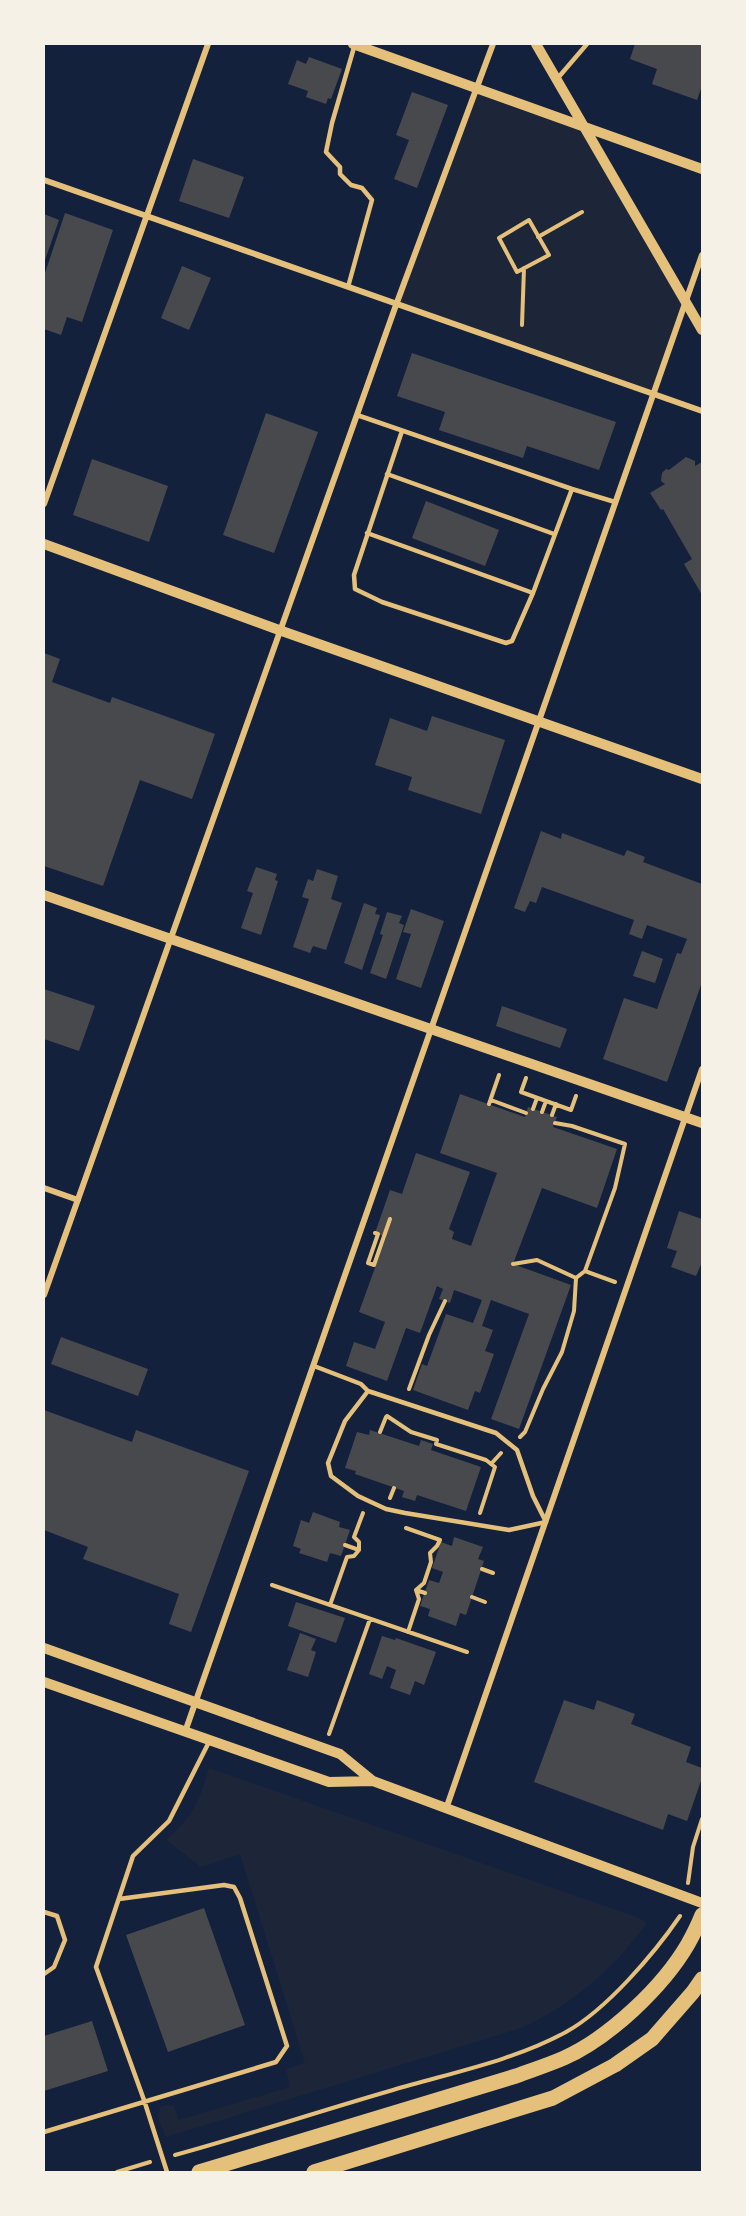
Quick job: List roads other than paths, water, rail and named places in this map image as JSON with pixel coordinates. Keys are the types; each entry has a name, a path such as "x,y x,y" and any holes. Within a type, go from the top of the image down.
{"main road":[{"path":"199,2172 516,2076 564,2058 623,2018 661,1980 687,1945 702,1915"},
{"path":"314,2172 553,2098 615,2065 652,2039 693,1992 702,1978"}],"street":[{"path":"44,504 208,44"},
{"path":"354,44 702,169"},
{"path":"44,1295 279,630 493,44"},
{"path":"536,44 702,330"},
{"path":"44,180 702,411"},
{"path":"185,1732 702,255"},
{"path":"44,544 279,630 702,779"},
{"path":"44,895 702,1123"},
{"path":"446,1809 702,1069"},
{"path":"44,1188 78,1200"},
{"path":"44,1648 340,1754 373,1781 702,1903"},
{"path":"44,1682 329,1782 373,1781"}],"lane":[{"path":"348,287 372,200 369,193 351,185 340,174 340,167 326,153 354,44"},
{"path":"556,79 587,44"},
{"path":"357,415 615,502"},
{"path":"402,430 354,575 355,589 382,602 506,643 515,637 572,489"},
{"path":"387,474 555,534"},
{"path":"367,533 533,593"},
{"path":"314,1366 361,1384 368,1391 496,1433 517,1450 533,1496 546,1522 509,1530 386,1509 358,1496 331,1476 328,1463 345,1421 368,1391"},
{"path":"166,2172 144,2100 96,1967 133,1856 169,1821 210,1740"},
{"path":"44,2132 276,2062 287,2046 240,1898 234,1887 224,1885 119,1899"},
{"path":"44,1912 57,1916 65,1940 54,1967 44,1974"}]}
